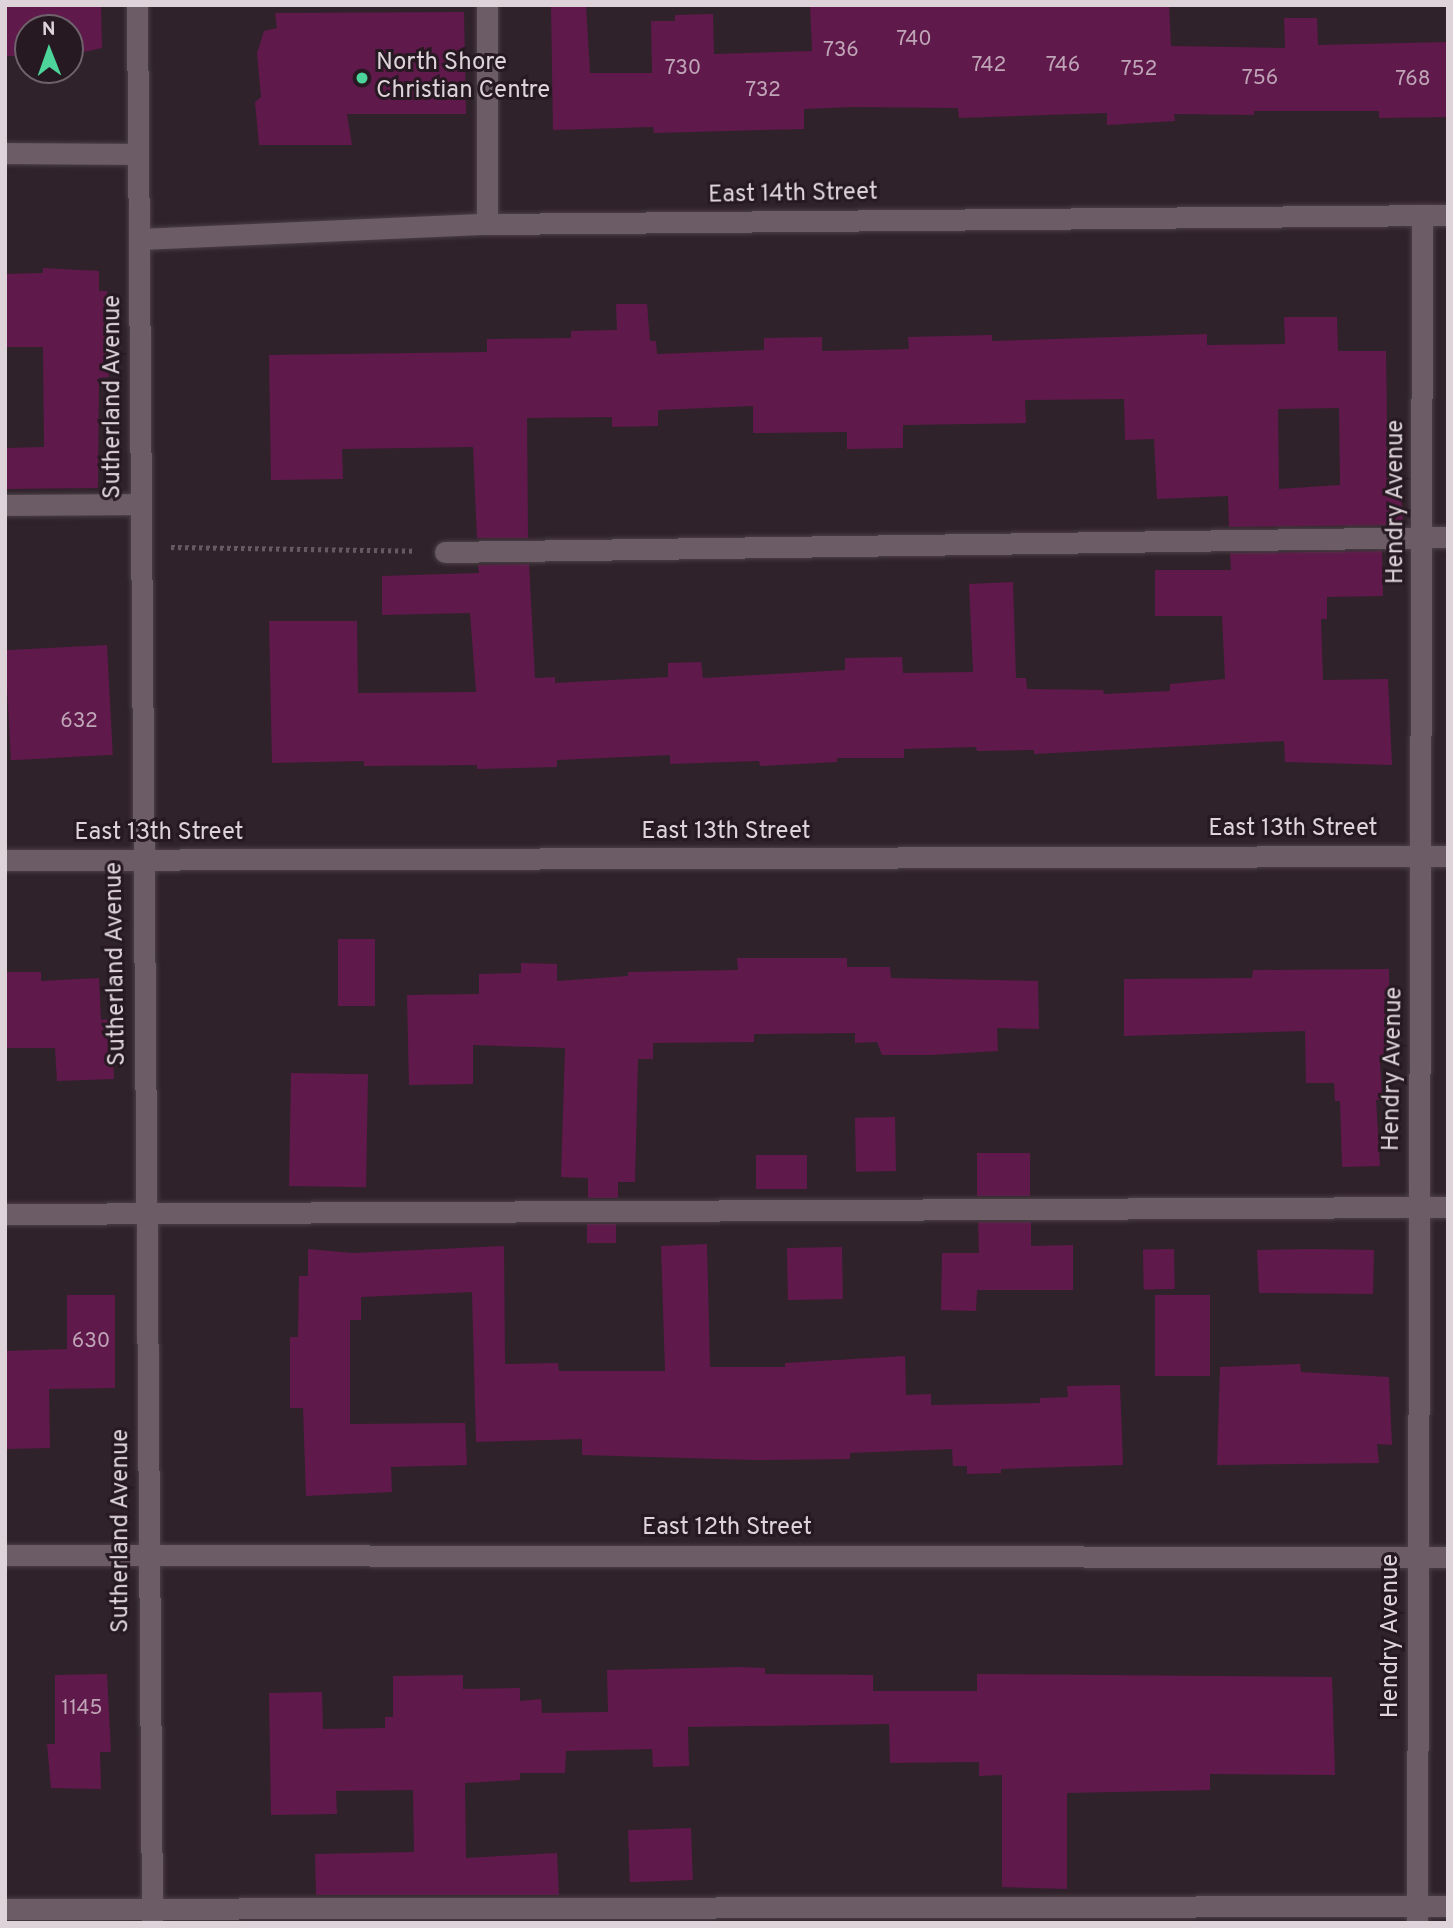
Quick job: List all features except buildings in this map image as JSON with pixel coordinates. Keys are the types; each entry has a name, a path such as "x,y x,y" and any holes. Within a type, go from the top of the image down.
{"street":[{"name":"Sutherland Avenue","path":"137,5 152,1916"},
{"path":"487,5 487,224"},
{"path":"5,153 138,154"},
{"name":"Hendry Avenue","path":"1416,1914 1422,856 1422,215"},
{"name":"East 14th Street","path":"139,239 487,224 1448,215"},
{"path":"5,505 140,504"},
{"path":"444,552 1448,537"},
{"name":"East 13th Street","path":"5,860 1448,856"},
{"path":"5,1214 1448,1207"},
{"name":"East 12th Street","path":"5,1555 148,1553 1448,1557"},
{"path":"5,1909 152,1916 1416,1914 1448,1906"}],"path":[{"path":"142,546 444,552"}],"place":[{"name":"North Shore Christian Centre","path":"362,78"}]}
